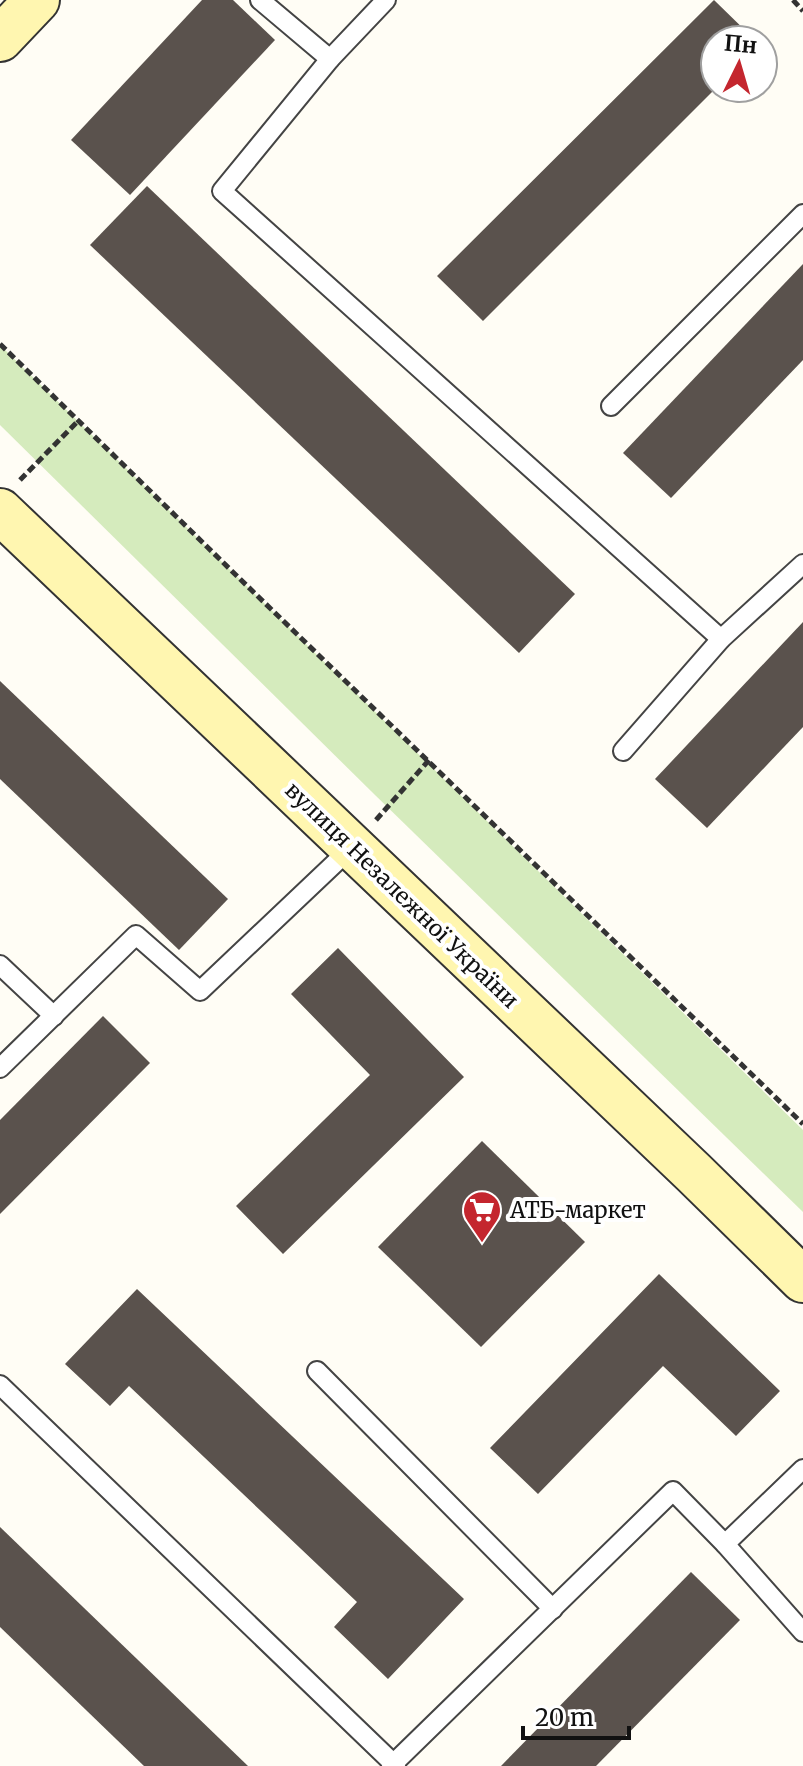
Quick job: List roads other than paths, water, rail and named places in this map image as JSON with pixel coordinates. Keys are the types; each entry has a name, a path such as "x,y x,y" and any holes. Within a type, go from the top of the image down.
{"street":[{"path":"0,39 37,0"},
{"name":"вулиця Незалежної України","path":"6,500 352,847 803,1280"}],"lane":[{"path":"260,0 330,59"},
{"path":"386,0 330,59 222,191 721,639"},
{"path":"611,406 803,214"},
{"path":"623,751 721,639 803,564"},
{"path":"0,1068 136,935 200,991 352,847"},
{"path":"0,965 54,1016"},
{"path":"317,1371 553,1609"},
{"path":"0,1385 393,1765 673,1491 803,1632"},
{"path":"725,1544 803,1469"}],"place":[{"name":"АТБ-маркет","path":"482,1244"}]}
